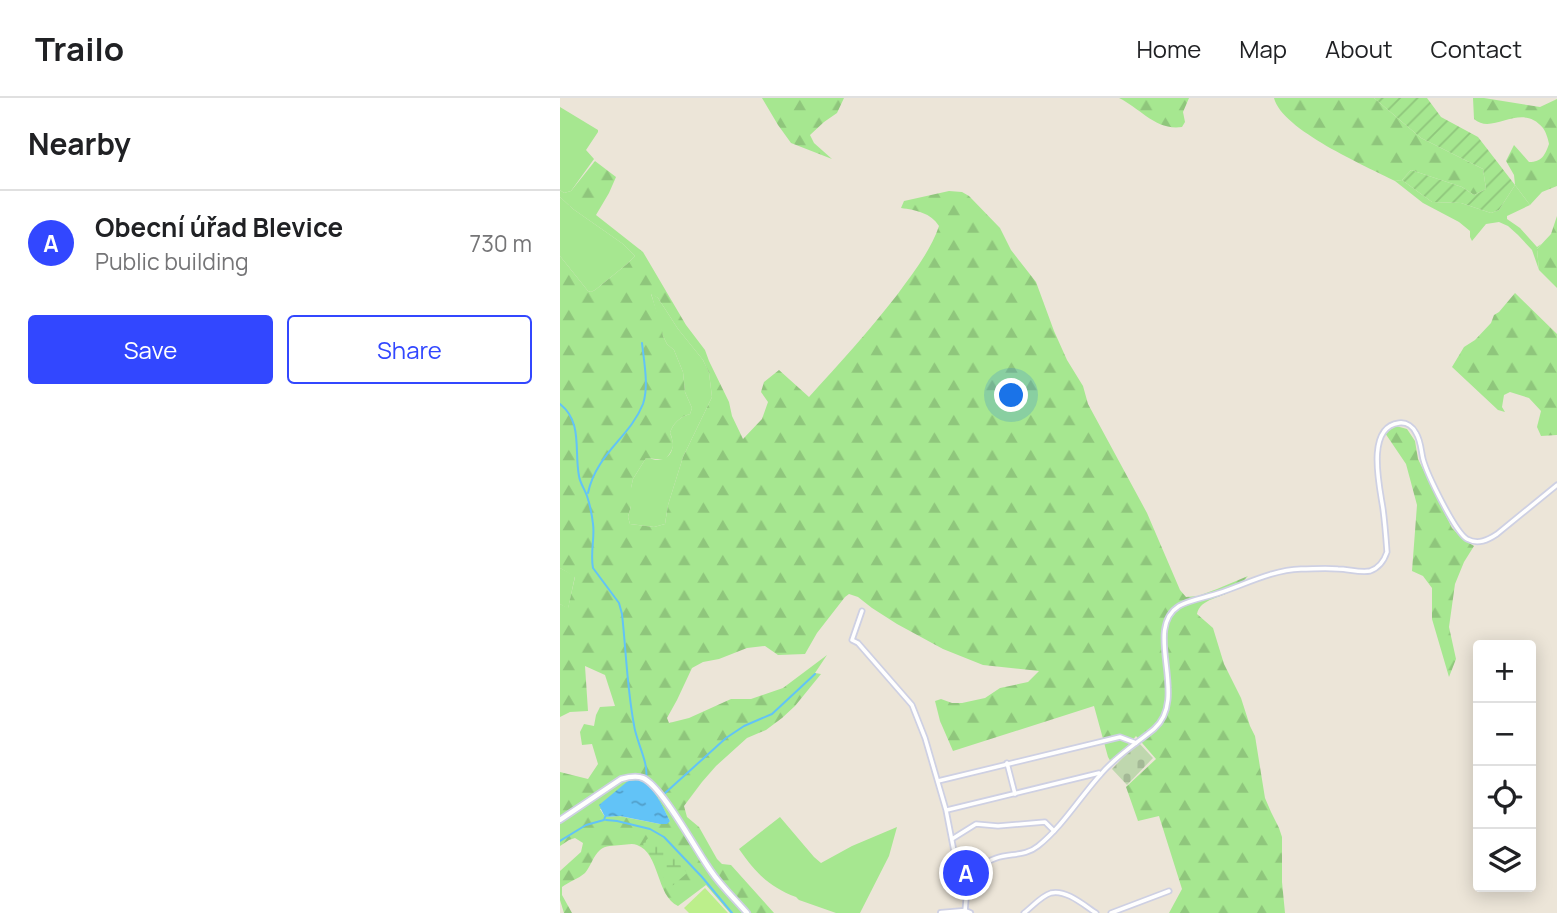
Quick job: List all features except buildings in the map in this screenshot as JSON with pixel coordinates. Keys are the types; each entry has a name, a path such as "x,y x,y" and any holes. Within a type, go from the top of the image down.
{"street":[{"path":"941,913 967,912 968,881 982,866 1000,855 1034,849 1054,831 1101,773 1163,721 1169,704 1164,629 1171,614 1179,606 1260,577 1297,569 1369,571 1384,560 1387,552 1377,459 1381,436 1390,427 1398,423 1405,424 1415,431 1426,467 1440,496 1459,531 1473,541 1486,541 1497,534 1557,485"},
{"path":"862,611 852,640 858,643 912,705 925,738 946,810 958,872 967,890"},
{"path":"938,781 1120,737 1136,743"},
{"path":"1007,763 1015,794"},
{"path":"946,810 1101,773"},
{"path":"560,820 621,779 629,776 642,777 654,786 664,799 711,873 747,913"},
{"path":"952,839 976,824 998,826 1045,821 1054,831"},
{"path":"1111,913 1169,891"},
{"path":"1024,913 1052,892 1065,894 1096,913"}],"green space":[{"path":"762,98 844,98 837,113 810,135 814,143 832,159 791,143"},
{"path":"1119,98 1189,98 1183,112 1185,122 1182,127 1164,126"},
{"path":"1274,98 1374,98 1421,138 1483,169 1486,189 1474,195 1462,187 1411,170 1402,180 1395,181 1346,157 1308,134 1280,110"},
{"path":"1374,98 1427,98 1441,117 1478,137 1515,185 1499,210 1491,213 1461,203 1432,202 1402,180 1411,170 1462,187 1474,195 1486,189 1483,169 1421,138"},
{"path":"1473,98 1540,107 1557,99 1557,186 1542,192 1530,205 1515,185 1514,175 1506,161 1514,145 1529,162 1540,159 1549,144 1544,130 1526,118 1482,123 1474,119"},
{"path":"560,107 598,130 586,150 594,159 571,191 564,193 560,190"},
{"path":"595,161 616,177 596,215 643,252 686,325 705,350 743,439 762,419 768,402 761,392 764,382 779,370 809,397 876,321 921,262 939,226 927,215 901,208 904,201 949,191 962,192 969,196 1000,228 1011,250 1036,282 1067,360 1083,386 1088,404 1147,513 1180,590 1186,597 1198,596 1248,576 1235,589 1207,601 1197,614 1213,628 1224,664 1241,698 1255,736 1265,798 1282,837 1285,913 1169,913 1182,889 1159,816 1138,821 1126,787 1156,759 1136,736 1112,764 1094,706 953,751 935,701 941,699 962,703 985,698 1000,688 1028,682 1039,671 983,665 943,649 849,594 817,633 805,654 778,655 765,646 747,648 692,668 667,718 669,723 689,718 731,699 751,699 783,688 827,655 815,673 821,674 795,706 766,730 747,738 716,766 684,806 687,817 699,827 717,859 722,864 731,865 774,913 730,913 706,885 678,906 666,893 650,856 637,845 631,844 602,848 585,873 562,887 562,895 572,913 564,913 560,900 560,871 581,852 583,843 575,838 560,846 560,772 588,779 598,764 592,744 582,745 580,732 584,724 594,726 600,707 615,706 605,675 585,666 588,711 570,712 560,717 560,604 568,608 575,577 560,568 560,256 591,292 635,256 560,197 560,190 564,193 571,191","holes":["651,294 658,298 703,360 709,373 712,397 683,457 665,524 654,527 630,524 628,517 633,479 646,458 665,460 673,447 671,429 677,421 690,414 692,408 685,392 683,372 674,350 663,336","658,798 670,821 660,824 619,816 605,817 600,809"]},
{"path":"1402,180 1432,202 1461,203 1491,213 1499,210 1515,185 1530,205 1507,216 1507,219 1520,228 1537,247 1541,244 1537,249 1539,270 1532,250 1508,226 1499,222 1486,224 1472,241 1470,231 1459,222 1423,203 1395,181"},
{"path":"560,197 635,256 591,292 560,256"},
{"path":"1557,216 1557,288 1539,270 1537,249 1551,234"},
{"path":"651,293 658,298 703,360 709,373 712,397 683,457 665,524 654,527 630,524 628,517 633,479 646,458 658,460 670,454 673,446 671,429 677,421 690,414 692,408 685,392 683,372 674,350 663,336"},
{"path":"1515,293 1557,334 1557,435 1541,436 1537,427 1541,411 1529,398 1510,392 1504,395 1502,407 1505,412 1498,410 1452,367 1464,347 1475,340"},
{"path":"1396,426 1407,429 1415,441 1418,459 1452,528 1474,546 1455,584 1449,627 1456,659 1449,677 1432,619 1432,588 1423,576 1412,571 1417,505 1406,464 1385,433"},
{"path":"560,568 575,576 568,609 560,604"},
{"path":"1138,742 1153,758 1127,785 1112,769"},
{"path":"780,817 821,863 897,827 889,856 860,913 836,913 799,900 763,878 751,865 739,849"},
{"path":"650,836 671,854 687,873 670,888 643,844"},
{"path":"705,888 728,913 689,913 684,908"}],"water":[{"path":"638,780 649,787 657,797 670,821 667,824 620,816 605,817 599,805 628,781"}],"waterway":[{"path":"588,493 598,467 630,426 643,404 646,382 642,343"},
{"path":"560,404 567,411 575,428 579,476 593,521 593,568 619,603 622,614 632,711 646,766 646,778"},
{"path":"664,794 726,738 744,726 772,714 815,674"},
{"path":"560,841 586,825 604,820 605,817"},
{"path":"606,820 650,829 664,837 732,913"}],"place":[{"name":"Obecní úřad Blevice","path":"966,873"}]}
